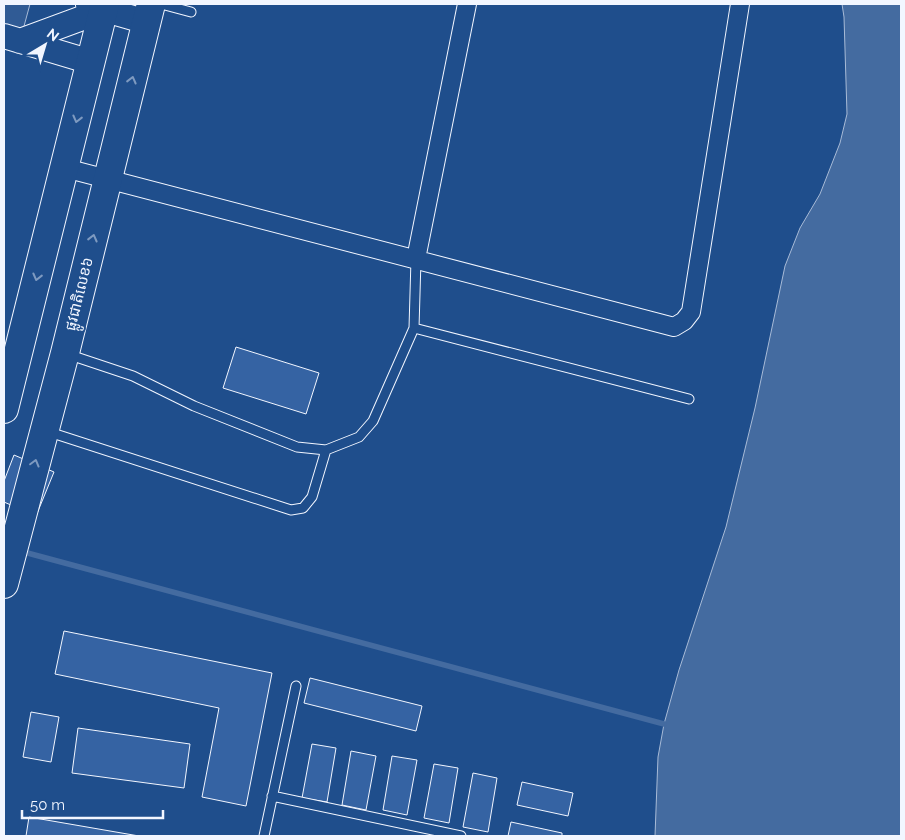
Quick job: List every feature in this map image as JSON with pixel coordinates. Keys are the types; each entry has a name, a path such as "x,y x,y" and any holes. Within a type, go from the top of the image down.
{"highway":[{"path":"4,409 91,62 97,6"},
{"name":"ផ្លូវជាតិលេខ៦","path":"4,582 153,10"}],"street":[{"path":"416,260 467,4"},
{"path":"64,168 674,327 684,321 691,312 740,4"},
{"path":"12,38 97,6 153,10"},
{"path":"12,38 91,62"}],"lane":[{"path":"153,10 191,12"},
{"path":"65,353 133,376 194,406 297,447 326,450 360,437 373,421 414,328 416,260"},
{"path":"414,328 688,399"},
{"path":"43,430 291,510 303,508 312,497 326,450"},
{"path":"264,836 296,686"},
{"path":"272,796 434,833 461,836"}],"shaded area":[{"path":"4,4 30,4 20,41 4,36"},
{"path":"842,4 901,4 901,836 655,836 658,757 664,724 679,670 726,527 755,408 785,266 800,228 820,194 840,143 847,114"}],"building":[{"path":"236,347 319,373 306,414 223,388"},
{"path":"14,455 54,472 36,516 4,502 4,481"},
{"path":"64,631 272,673 246,806 202,797 219,708 55,674"},
{"path":"310,678 422,706 416,731 304,703"},
{"path":"31,712 59,717 51,762 23,757"},
{"path":"78,728 190,744 184,788 72,773"},
{"path":"312,744 336,748 327,802 302,798"},
{"path":"351,751 376,756 366,810 342,805"},
{"path":"392,756 417,760 407,815 383,810"},
{"path":"434,764 458,768 449,823 424,818"},
{"path":"473,773 497,778 488,832 463,827"},
{"path":"522,782 573,793 568,816 517,805"},
{"path":"29,817 139,836 26,836"},
{"path":"511,822 562,833 562,836 508,836"}],"waterway":[{"path":"20,551 664,724"}]}
